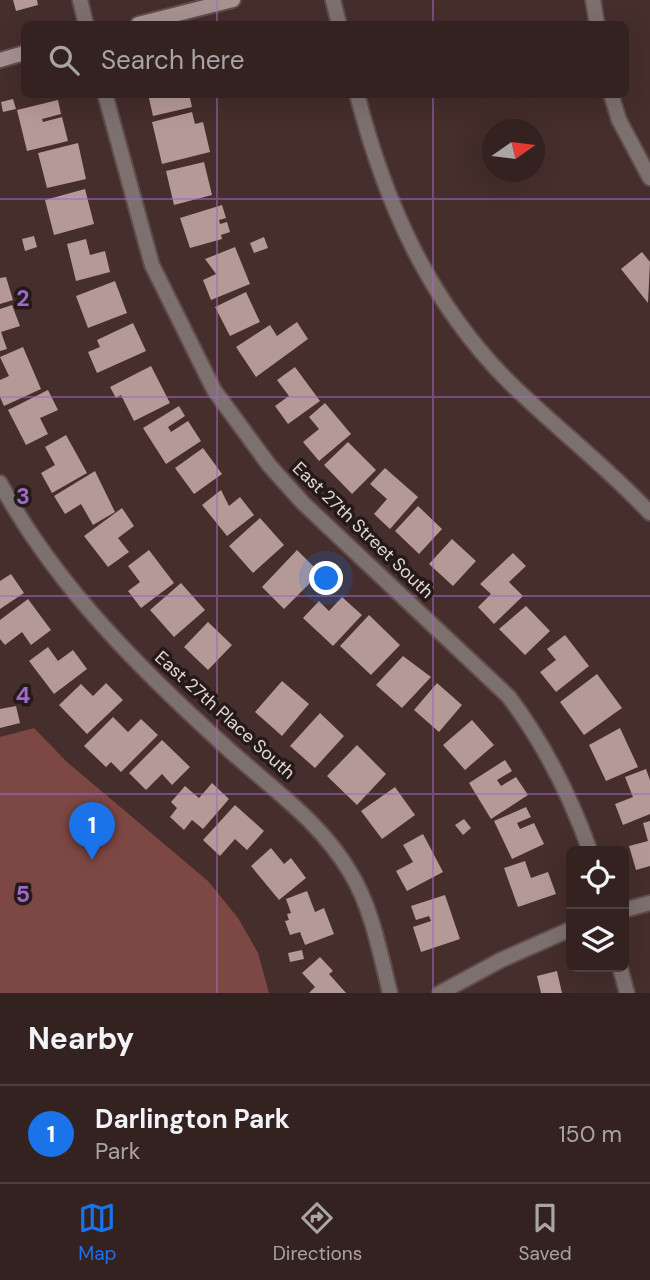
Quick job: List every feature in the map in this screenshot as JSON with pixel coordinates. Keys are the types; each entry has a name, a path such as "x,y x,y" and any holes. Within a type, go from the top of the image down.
{"main road":[{"path":"150,21 233,0"},
{"path":"0,60 21,54"}],"street":[{"path":"80,0 85,21"},
{"path":"333,0 339,21"},
{"path":"593,0 596,21"},
{"name":"East 27th Street South","path":"105,98 152,265 214,390 269,465 303,503 509,697 533,729 556,770 588,846"},
{"path":"358,98 377,166 394,213 419,265 444,304 509,382 650,513"},
{"path":"612,98 619,120 650,178"},
{"name":"East 27th Place South","path":"0,483 49,561 105,627 228,749 304,813 329,842 351,873 361,896 390,993"},
{"path":"627,909 650,902"},
{"path":"440,993 501,960 566,931"},
{"path":"621,972 627,993"}],"shaded area":[{"path":"34,728 67,762 208,881 238,918 258,953 269,993 0,993 0,737"}],"building":[{"path":"13,0 37,0 38,5 16,11"},
{"path":"149,98 190,98 192,107 153,116"},
{"path":"13,99 16,109 3,112 1,102"},
{"path":"58,100 61,114 42,119 43,122 62,117 68,141 27,151 17,110"},
{"path":"192,112 195,124 203,122 210,152 162,164 152,122"},
{"path":"78,143 86,179 47,188 38,153"},
{"path":"204,162 212,195 174,205 166,171"},
{"path":"85,189 94,224 54,235 45,200"},
{"path":"222,205 226,218 219,220 220,224 227,222 230,232 221,235 222,239 190,248 180,218"},
{"path":"34,236 37,247 25,251 22,239"},
{"path":"264,237 268,248 254,253 250,243"},
{"path":"86,239 90,255 105,251 110,272 76,281 67,244"},
{"path":"235,247 250,284 211,300 203,280 216,274 205,259"},
{"path":"642,252 650,262 648,303 621,269"},
{"path":"6,277 13,300 0,304 0,278"},
{"path":"115,281 127,313 88,328 76,296"},
{"path":"246,292 260,322 230,336 215,307"},
{"path":"12,305 20,326 1,332 7,349 0,351 0,309"},
{"path":"297,322 308,339 256,377 236,347 270,325 277,336"},
{"path":"133,323 146,351 97,373 88,352 100,347 97,340"},
{"path":"23,347 41,389 4,406 0,397 0,380 9,376 0,357"},
{"path":"151,366 170,403 134,421 121,395 116,398 110,387"},
{"path":"295,367 320,401 288,424 275,406 289,396 277,380"},
{"path":"48,390 58,410 40,418 48,434 26,445 8,410"},
{"path":"325,403 351,434 319,461 303,442 319,429 309,417"},
{"path":"179,406 185,416 168,427 171,432 188,421 201,441 166,464 143,428"},
{"path":"66,435 87,473 52,493 41,473 55,465 45,447"},
{"path":"348,442 376,470 352,494 324,465"},
{"path":"203,448 222,474 194,494 175,468"},
{"path":"385,468 418,497 390,529 374,514 387,499 370,484"},
{"path":"95,471 115,512 93,525 81,504 65,514 54,496"},
{"path":"221,490 229,506 240,497 254,515 227,536 202,505"},
{"path":"418,506 442,529 419,554 395,531"},
{"path":"122,508 134,526 118,538 129,552 108,567 84,536"},
{"path":"260,518 284,545 253,573 229,546"},
{"path":"452,539 476,561 453,586 429,564"},
{"path":"149,550 174,583 141,608 128,591 140,582 128,566"},
{"path":"297,550 320,573 284,609 262,587"},
{"path":"513,553 526,566 509,582 523,596 494,624 478,607 491,594 480,584"},
{"path":"11,574 24,593 0,609 0,581"},
{"path":"181,583 205,610 174,637 150,610"},
{"path":"342,597 362,615 333,646 303,618 319,601 329,611"},
{"path":"28,599 51,630 31,645 22,632 5,645 0,639 0,620"},
{"path":"526,606 550,631 525,655 499,629"},
{"path":"369,615 400,645 371,675 340,646"},
{"path":"208,622 232,645 208,670 184,647"},
{"path":"565,635 589,666 556,692 540,672 556,660 547,649"},
{"path":"48,647 58,661 73,650 87,669 54,694 29,661"},
{"path":"403,656 431,677 402,708 376,685"},
{"path":"597,674 622,708 584,735 560,702"},
{"path":"282,681 309,704 282,736 255,712"},
{"path":"106,683 123,700 87,734 59,705 81,684 93,696"},
{"path":"437,683 462,705 439,732 414,710"},
{"path":"16,706 20,723 0,728 0,709"},
{"path":"320,713 344,736 315,768 290,746"},
{"path":"113,717 128,732 141,719 158,735 121,772 111,762 106,767 84,746"},
{"path":"472,720 494,745 465,770 443,745"},
{"path":"620,728 638,767 606,781 589,745"},
{"path":"162,740 190,767 172,785 162,774 146,790 129,773"},
{"path":"357,745 386,774 357,805 327,776"},
{"path":"505,760 512,771 497,780 501,786 516,777 528,795 491,819 469,783"},
{"path":"646,769 650,780 650,814 623,825 615,804 633,797 625,777"},
{"path":"212,783 229,799 203,829 192,820 184,830 170,817 177,808 171,802 185,786 199,798"},
{"path":"395,787 415,815 382,839 361,811"},
{"path":"235,805 264,831 247,850 235,839 220,856 203,840"},
{"path":"526,807 531,817 517,823 520,829 534,823 544,844 512,859 494,821"},
{"path":"464,819 471,828 463,835 455,825"},
{"path":"650,821 650,866 636,870 629,846 648,841 643,823"},
{"path":"423,834 443,872 407,891 396,871 413,862 403,845"},
{"path":"271,848 284,864 291,858 306,878 279,900 251,866"},
{"path":"525,861 531,878 548,872 556,894 518,907 504,868"},
{"path":"307,891 315,912 324,908 334,934 305,945 300,932 290,935 285,921 289,920 287,914 291,913 286,899"},
{"path":"445,895 460,939 421,952 413,927 431,921 429,916 416,920 411,906"},
{"path":"302,950 304,959 290,962 288,953"},
{"path":"320,957 333,971 329,974 346,993 309,993 315,987 302,973"},
{"path":"557,971 562,993 541,993 537,976"}],"place":[{"name":"Darlington Park","path":"92,860"}]}
